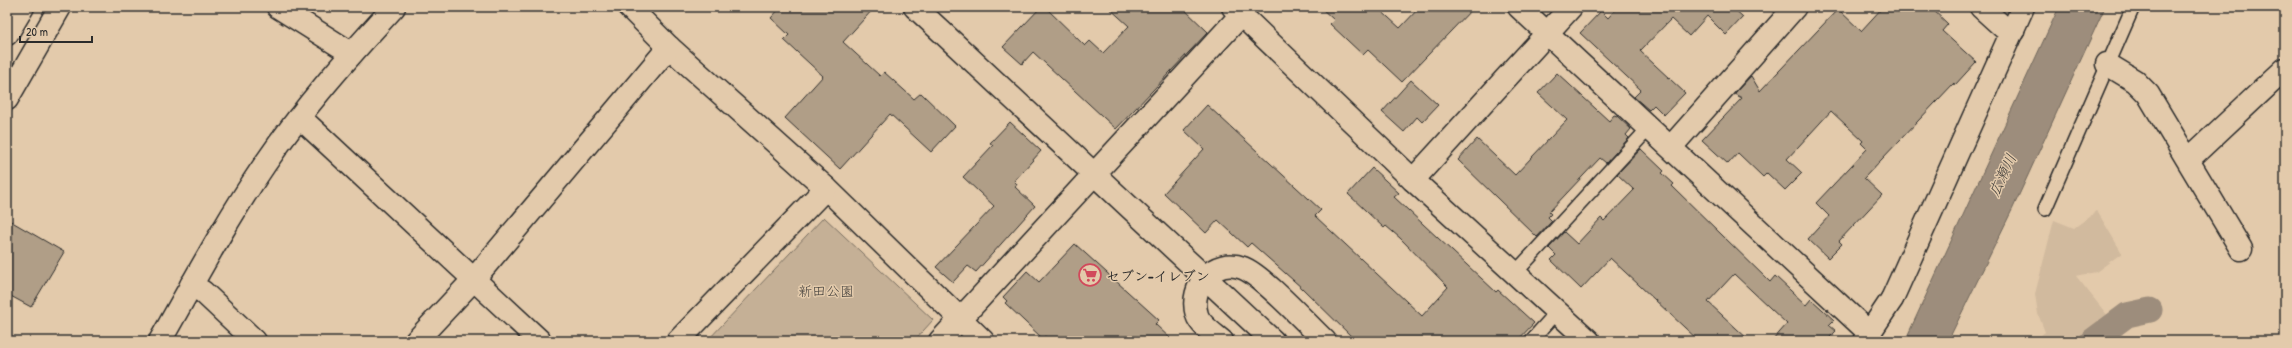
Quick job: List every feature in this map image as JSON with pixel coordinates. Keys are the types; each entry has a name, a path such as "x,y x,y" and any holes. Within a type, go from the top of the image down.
{"main road":[{"path":"7,34 22,7"},
{"path":"7,99 60,7"},
{"path":"278,7 352,53"},
{"path":"160,341 244,196 298,119 352,53 394,7"},
{"path":"629,7 669,47 826,188 983,341"},
{"path":"915,7 1273,341"},
{"path":"1519,7 1862,326 1868,336 1892,299 2024,7"},
{"path":"1413,180 1572,7"},
{"path":"1671,147 1795,7"},
{"path":"1981,7 2003,27 2013,31"},
{"path":"940,341 1095,175 1237,11 1413,180 1516,272 1590,341"},
{"path":"416,341 474,279 669,47"},
{"path":"2107,64 2135,81 2148,94 2189,159 2241,249"},
{"path":"2189,159 2285,69"},
{"path":"298,119 308,125 540,341"},
{"path":"678,341 826,188"},
{"path":"1222,341 1205,326 1197,315 1196,300 1198,288 1205,277 1217,267 1227,265 1242,267 1249,271 1325,341"},
{"path":"192,285 203,292 255,341"}],"lane":[{"path":"2045,209 2133,7"},
{"path":"1516,272 1650,128"},
{"path":"1531,341 1558,312"}],"shaded area":[{"path":"2097,211 2122,253 2096,272 2076,276 2128,341 2034,341 2045,332 2038,314 2035,294 2054,220 2074,228"}],"green space":[{"name":"新田公園","path":"824,217 933,320 914,341 707,341"}],"water":[{"name":"広瀬川","path":"2059,7 2105,7 2013,208 1948,341 1905,341"}],"building":[{"path":"781,7 875,7 843,42 880,76 884,72 914,99 921,93 955,126 931,152 890,114 840,169 785,118 823,76 784,40 789,35 771,18"},
{"path":"1041,7 1045,7 1085,46 1090,41 1103,53 1129,26 1108,7 1182,7 1208,32 1116,129 1033,52 1022,64 1003,47"},
{"path":"1320,7 1377,7 1400,28 1420,7 1474,7 1402,82 1368,50 1363,55 1330,24 1334,20"},
{"path":"1618,7 1732,7 1743,17 1726,35 1707,16 1689,36 1671,19 1640,51 1685,93 1664,115 1654,105 1649,110 1634,97 1641,90 1580,33 1601,11 1608,18"},
{"path":"1883,7 1930,7 1948,24 1942,31 1976,62 1955,85 1954,83 1864,178 1882,195 1839,241 1842,244 1828,258 1808,239 1829,216 1816,203 1867,149 1861,143 1863,141 1831,111 1787,159 1802,173 1785,190 1767,173 1763,177 1738,153 1728,164 1702,140 1742,98 1734,94 1751,76 1760,91 1838,9 1861,31"},
{"path":"1557,73 1609,121 1614,115 1617,116 1631,129 1626,135 1629,138 1606,163 1600,158 1549,212 1551,214 1548,217 1552,221 1537,237 1458,160 1477,139 1515,175 1567,120 1538,93"},
{"path":"1411,80 1438,105 1422,122 1417,117 1404,132 1382,112"},
{"path":"1207,105 1321,210 1315,216 1422,316 1448,287 1400,238 1386,226 1384,228 1348,194 1372,168 1399,193 1394,197 1496,292 1498,290 1534,323 1517,341 1356,341 1302,288 1251,243 1247,247 1218,220 1206,233 1164,193 1204,149 1184,130"},
{"path":"1010,122 1041,151 1014,181 1017,184 1015,187 1035,206 976,272 968,266 953,282 936,267 994,206 963,177 993,145 990,143"},
{"path":"1641,149 1664,171 1662,173 1674,184 1672,186 1770,282 1775,276 1806,305 1811,299 1834,320 1829,325 1836,331 1826,341 1772,341 1787,324 1734,274 1708,302 1750,341 1699,341 1610,258 1581,289 1551,260 1556,255 1549,248 1564,232 1577,244 1601,218 1604,221 1634,190 1617,174"},
{"path":"7,219 64,252 31,307 7,294"},
{"path":"1075,244 1159,320 1155,324 1173,341 1050,341 1045,336 1043,339 1005,303 1007,301 1003,297 1027,271 1039,282"}],"waterway":[{"path":"2092,341 2127,315 2150,310"}],"place":[{"name":"セブン-イレブン","path":"1090,275"}]}
